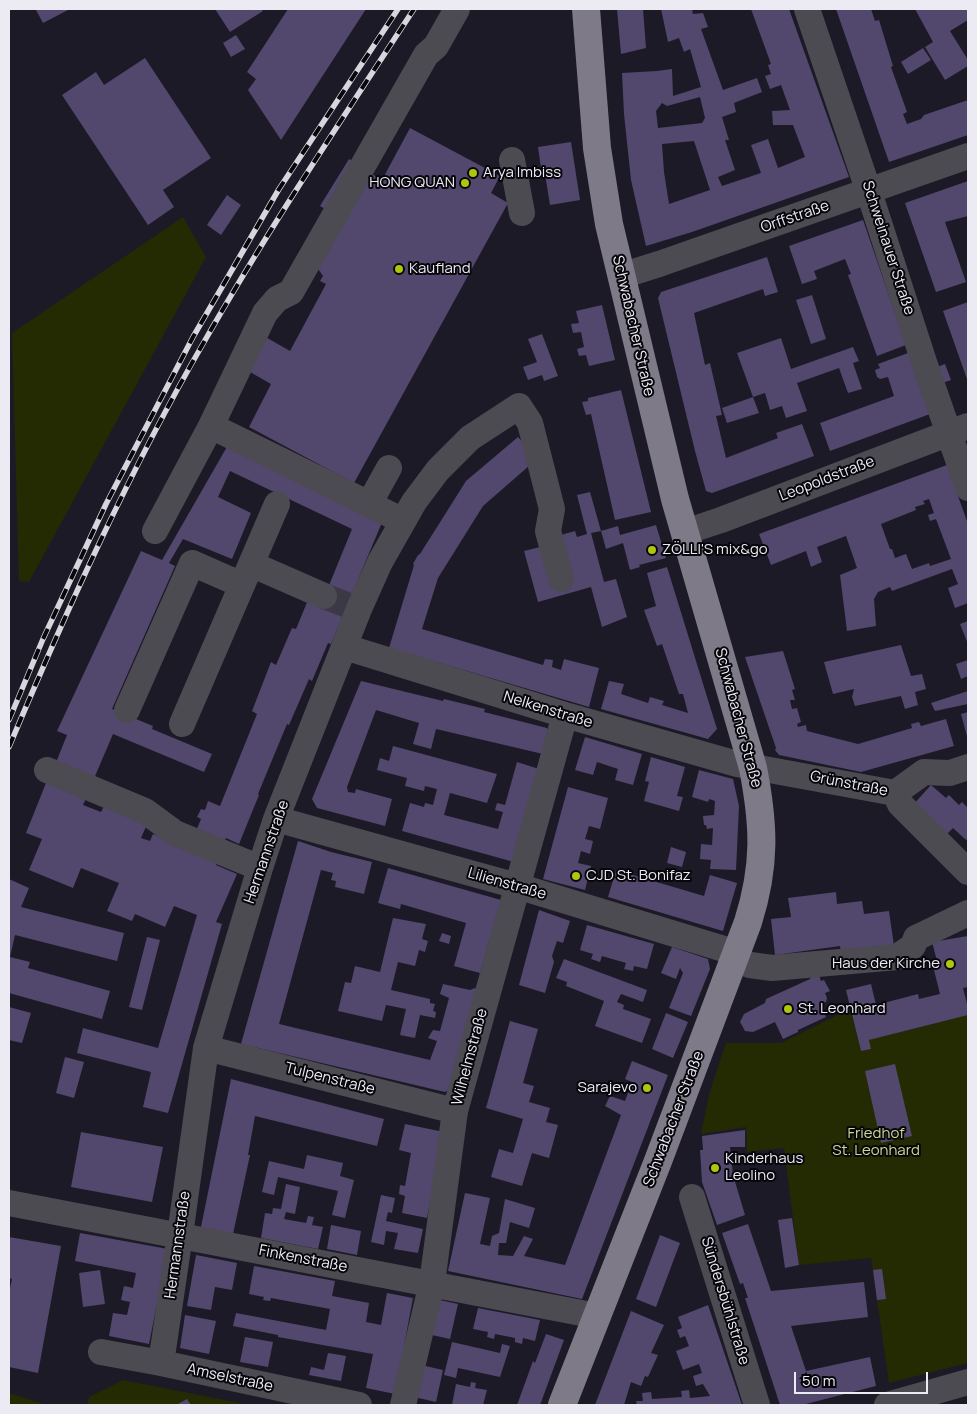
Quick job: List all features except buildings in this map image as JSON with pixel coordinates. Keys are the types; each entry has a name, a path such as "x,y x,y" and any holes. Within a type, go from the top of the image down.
{"main road":[{"name":"Schwabacher Straße","path":"562,1405 736,956 752,908 761,855 761,810 753,768 675,499 605,207 598,165 586,9"}],"street":[{"path":"426,56 427,44 450,9"},
{"path":"155,531 211,426 265,313 277,299 291,292 426,56 436,46 457,9"},
{"name":"Schweinauer Straße","path":"807,9 870,192 958,429 968,488"},
{"name":"Orffstraße","path":"621,276 870,192 968,156"},
{"path":"512,160 522,213"},
{"name":"Hermannstraße","path":"161,1363 206,1048 276,819 345,647 343,603 380,562 414,502 438,470 470,438 519,406 530,423 552,509 548,531 561,579"},
{"path":"211,426 403,521"},
{"name":"Leopoldstraße","path":"684,532 721,520 958,429"},
{"path":"369,504 389,468"},
{"path":"182,724 277,504"},
{"path":"127,710 192,563 246,574 343,603"},
{"name":"Nelkenstraße","path":"345,647 565,715 753,768"},
{"name":"Wilhelmstraße","path":"403,1405 432,1283 455,1110 565,715"},
{"name":"Grünstraße","path":"753,768 811,776 895,793 924,772 950,773 968,767"},
{"path":"47,770 145,811 175,833 260,868"},
{"path":"895,793 900,804 968,872"},
{"name":"Lilienstraße","path":"276,819 518,886 736,956 750,966 772,968 897,957 913,946 916,938 968,913"},
{"name":"Tulpenstraße","path":"206,1048 455,1110"},
{"name":"Sündersbühlstraße","path":"692,1197 757,1405"},
{"name":"Finkenstraße","path":"9,1204 432,1283 597,1316"},
{"name":"Amselstraße","path":"100,1352 359,1405"},
{"path":"887,1405 968,1382"}],"green space":[{"path":"183,217 206,257 29,582 19,581 12,333"},
{"name":"Friedhof St. Leonhard","path":"850,1009 861,1051 871,1049 869,1040 968,1015 968,1363 889,1383 871,1258 799,1265 784,1148 747,1152 746,1127 701,1134 709,1094 726,1043 781,1043"},
{"path":"123,1380 250,1405 87,1405 89,1397"},
{"path":"9,1393 47,1405 9,1405"}],"tunnel":[{"path":"324,596 347,605"}],"railway":[{"path":"9,720 43,639 106,504 193,337 279,189 398,9"},
{"path":"9,747 76,592 176,391 280,216 414,9"}],"place":[{"name":"Arya Imbiss","path":"473,173"},
{"name":"HONG QUAN","path":"465,183"},
{"name":"Kaufland","path":"399,269"},
{"name":"ZÖLLI'S mix&go","path":"652,550"},
{"name":"CJD St. Bonifaz","path":"576,876"},
{"name":"Haus der Kirche","path":"950,964"},
{"name":"St. Leonhard","path":"788,1009"},
{"name":"Sarajevo","path":"647,1088"},
{"name":"Kinderhaus Leolino","path":"715,1168"}]}
